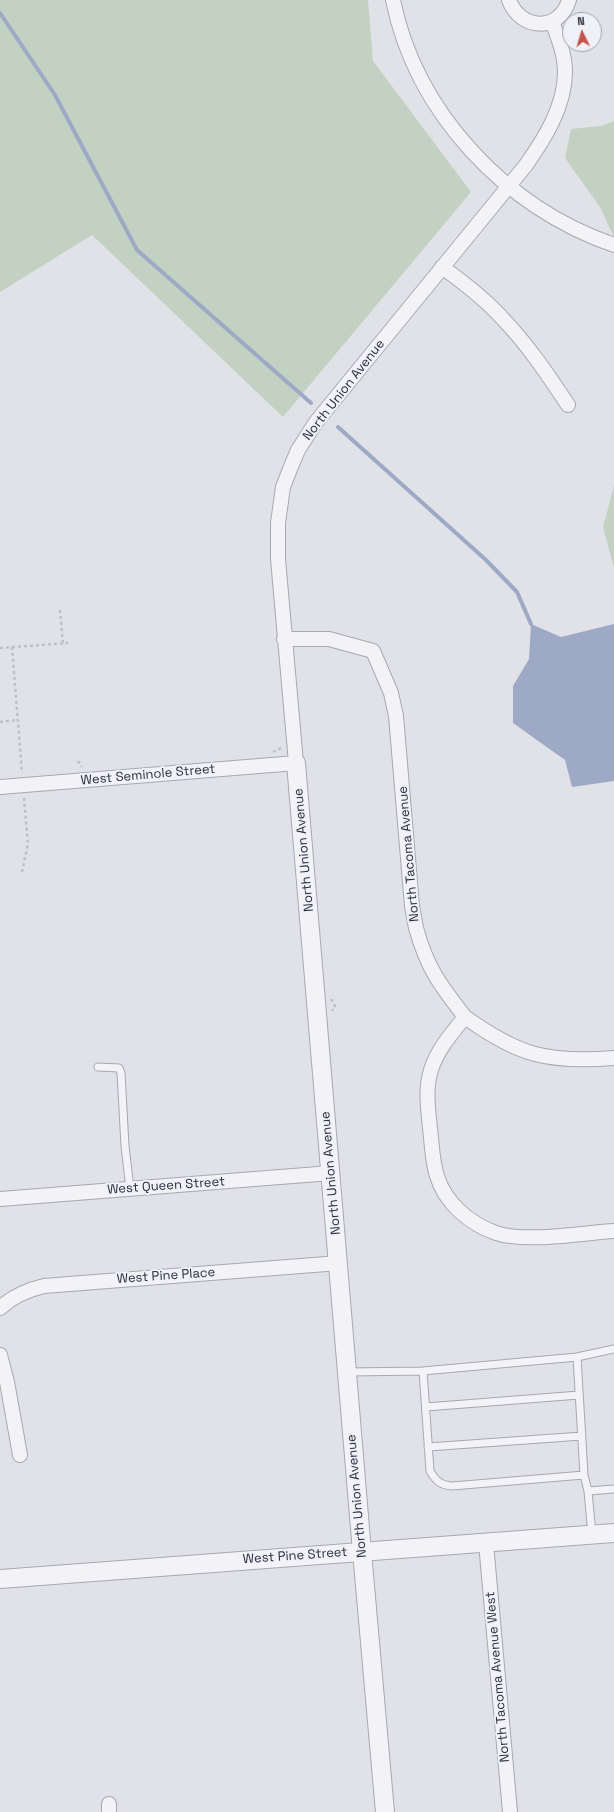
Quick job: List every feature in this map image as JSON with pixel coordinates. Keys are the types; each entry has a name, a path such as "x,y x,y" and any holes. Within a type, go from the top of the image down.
{"street":[{"path":"393,0 407,48 427,88 456,132 471,151 528,202 579,231 614,245"},
{"path":"509,0 512,9 526,21 541,24 552,21 562,14 569,0"},
{"name":"North Union Avenue","path":"385,1812 362,1552 339,1263 284,639 278,559 278,523 283,487 298,450 306,435 442,266 509,186 540,145 550,128 560,101 565,73 562,50 552,21"},
{"path":"442,266 477,294 504,319 538,362 568,405"},
{"name":"North Tacoma Avenue","path":"284,639 329,639 373,651 391,694 396,716 412,906 416,928 424,956 433,973 465,1017 493,1037 533,1054 560,1059 583,1060 614,1058"},
{"name":"West Seminole Street","path":"0,787 295,754"},
{"path":"465,1017 442,1045 431,1069 427,1090 435,1169 440,1184 450,1200 462,1214 475,1224 490,1231 508,1236 532,1237 614,1231"},
{"name":"West Queen Street","path":"0,1199 331,1173"},
{"name":"West Pine Place","path":"0,1308 16,1296 44,1286 339,1263"},
{"path":"0,1355 7,1382 20,1455"},
{"name":"West Pine Street","path":"0,1579 614,1533"},
{"name":"North Tacoma Avenue West","path":"486,1543 510,1812"}],"lane":[{"path":"98,1067 119,1068 121,1073 125,1146 130,1189"},
{"path":"347,1372 424,1371 576,1357 614,1349"},
{"path":"576,1357 584,1475 588,1491 592,1535"},
{"path":"424,1371 430,1471 435,1480 442,1485 452,1486 584,1475"},
{"path":"426,1407 579,1395"},
{"path":"428,1447 582,1436"},
{"path":"588,1491 614,1489"}],"path":[{"path":"60,610 63,644"},
{"path":"0,648 68,644"},
{"path":"12,648 28,844 22,872"},
{"path":"0,722 18,720"},
{"path":"271,753 279,747 295,754"},
{"path":"78,761 81,766 84,767"},
{"path":"330,991 331,999 335,1006 332,1012"}],"green space":[{"path":"0,0 368,0 373,61 471,192 283,417 92,235 0,292"},
{"path":"614,121 614,237 600,207 565,158 571,129 601,126"},
{"path":"614,486 614,568 603,527"}],"water":[{"path":"531,624 561,637 614,624 614,781 572,787 565,760 513,723 513,686 529,659"}],"waterway":[{"path":"0,13 55,95 137,250 311,403"},
{"path":"338,427 486,560 517,592 531,624"}]}
